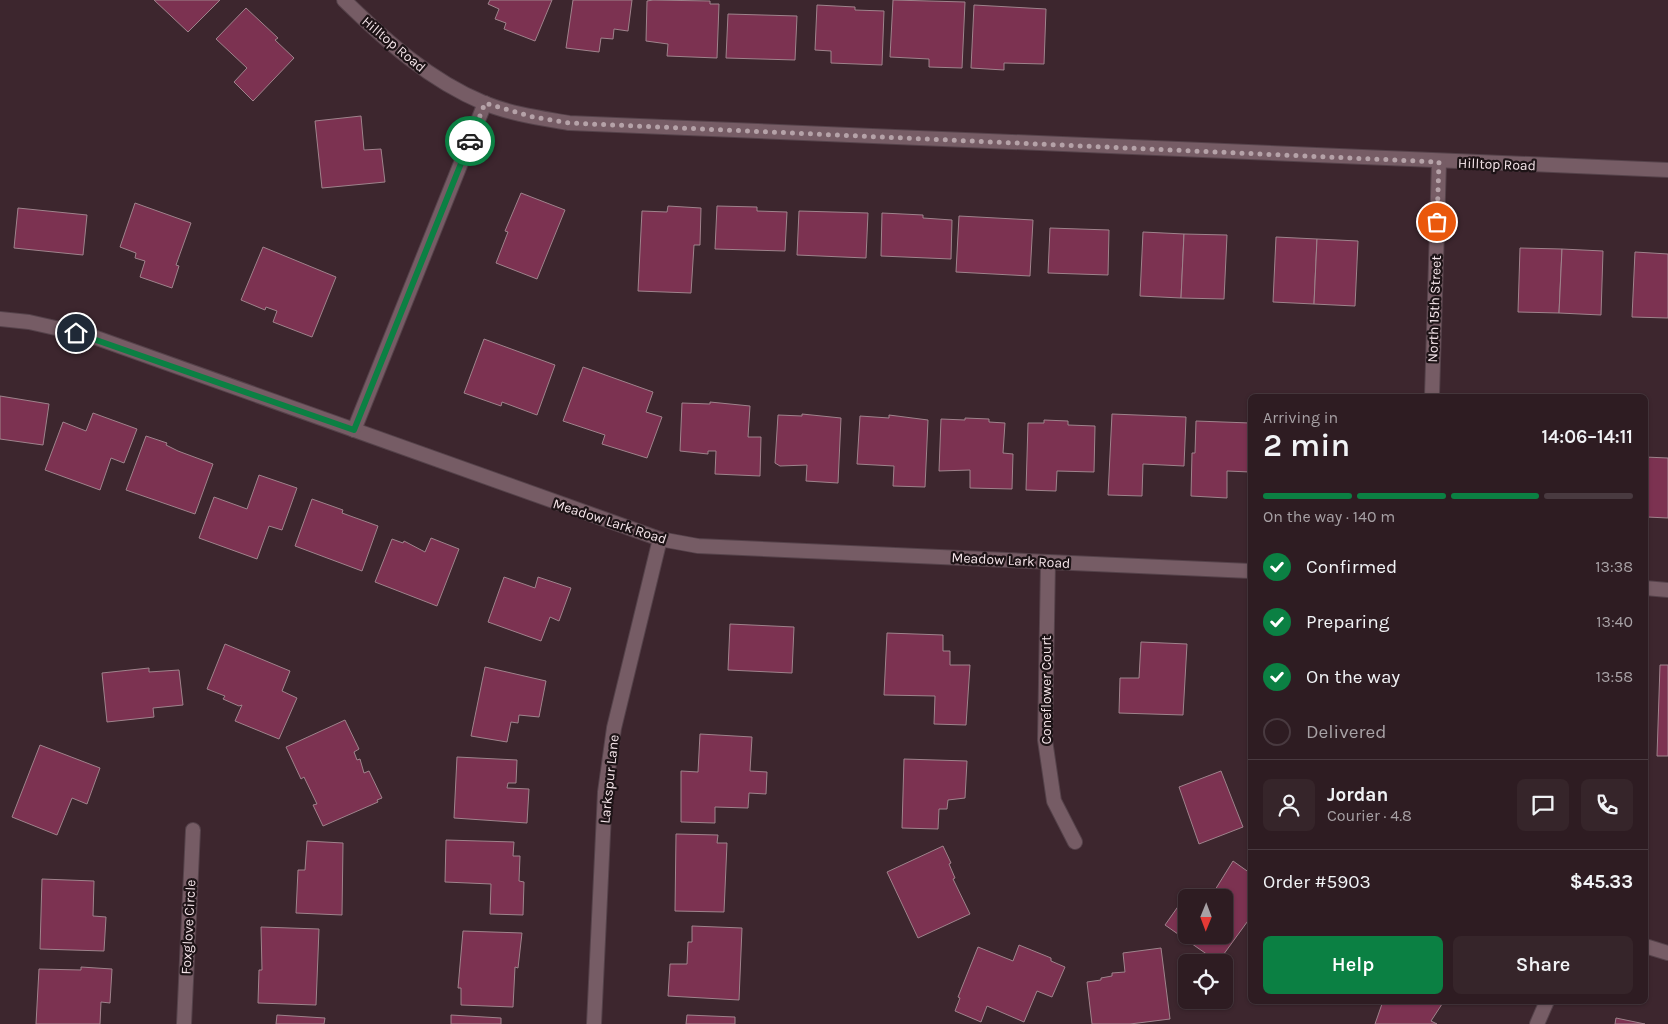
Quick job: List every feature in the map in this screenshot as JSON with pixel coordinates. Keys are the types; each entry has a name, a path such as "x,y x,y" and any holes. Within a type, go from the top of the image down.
{"street":[{"name":"Hilltop Road","path":"344,0 414,64 446,84 485,103 533,117 569,123 1439,162 1668,170"},
{"path":"354,430 485,103"},
{"name":"North 15th Street","path":"1432,394 1439,162"},
{"name":"Meadow Lark Road","path":"0,319 29,322 91,336 660,539 698,546 1248,571"},
{"name":"Larkspur Lane","path":"594,1024 605,792 614,728 660,539"},
{"name":"Coneflower Court","path":"1048,562 1045,740 1054,800 1075,842"},
{"path":"1648,588 1668,590"},
{"name":"Foxglove Circle","path":"184,1024 193,830"},
{"path":"1648,947 1668,953"},
{"path":"1537,1024 1546,1004"}],"building":[{"path":"154,0 220,0 188,32"},
{"path":"490,0 552,0 535,41 504,29 506,23 495,19 499,9 488,4"},
{"path":"573,0 632,0 628,31 614,29 613,39 601,38 599,52 566,48"},
{"path":"893,0 965,2 962,68 929,67 929,59 890,57"},
{"path":"647,1 710,1 710,4 719,4 717,58 667,56 668,44 646,41"},
{"path":"817,5 855,7 855,10 884,11 882,65 831,63 831,51 815,50"},
{"path":"974,5 1046,9 1044,64 1004,63 1004,70 971,68"},
{"path":"246,8 278,38 275,40 294,58 253,101 234,82 247,68 216,39"},
{"path":"728,14 797,16 795,60 726,58"},
{"path":"361,116 364,150 381,149 385,182 322,188 315,121"},
{"path":"521,193 565,210 537,279 496,263 508,232 505,231"},
{"path":"135,203 191,223 176,265 179,266 172,288 140,277 145,261 135,258 136,253 120,247"},
{"path":"668,206 701,208 700,245 694,245 691,293 638,291 642,211 667,212"},
{"path":"717,206 757,207 757,211 787,212 785,251 715,249"},
{"path":"18,208 87,215 83,255 14,248"},
{"path":"799,211 868,213 866,258 797,255"},
{"path":"882,213 923,215 923,218 952,220 951,259 881,256"},
{"path":"959,216 1033,220 1030,276 956,272"},
{"path":"1050,228 1109,230 1108,275 1048,273"},
{"path":"1143,232 1184,234 1181,298 1140,296"},
{"path":"1184,234 1227,235 1224,299 1181,298"},
{"path":"1276,237 1317,239 1314,304 1273,302"},
{"path":"1317,239 1358,241 1355,306 1314,304"},
{"path":"263,247 336,277 312,337 273,322 277,311 266,307 265,310 241,300"},
{"path":"1520,248 1562,249 1559,313 1518,312"},
{"path":"1562,249 1603,251 1601,315 1559,313"},
{"path":"1635,252 1668,254 1668,318 1632,317"},
{"path":"484,339 555,365 537,415 502,402 501,406 464,393"},
{"path":"583,367 653,392 646,412 662,417 647,458 602,444 605,435 563,421"},
{"path":"0,396 49,404 43,445 0,439"},
{"path":"710,402 750,406 748,437 761,437 760,476 715,474 716,451 708,451 708,454 680,451 682,403 710,404"},
{"path":"93,413 137,429 124,463 111,458 100,490 45,470 63,422 86,431"},
{"path":"802,414 841,418 838,483 806,481 807,465 780,466 775,463 778,415 802,416"},
{"path":"1112,414 1186,417 1184,466 1143,464 1142,496 1108,495"},
{"path":"889,415 928,420 925,487 893,486 894,466 857,464 860,416 889,418"},
{"path":"965,418 989,419 989,422 1005,423 1003,453 1013,454 1012,489 970,488 970,470 939,471 941,419 965,420"},
{"path":"1044,420 1068,421 1068,425 1095,426 1094,472 1057,471 1056,491 1026,490 1028,423 1044,423"},
{"path":"1196,421 1248,423 1248,472 1227,471 1227,498 1191,496 1192,453 1195,453"},
{"path":"146,436 167,443 166,445 178,451 213,464 195,514 126,490"},
{"path":"1648,457 1668,458 1668,518 1648,517"},
{"path":"259,475 297,488 282,530 269,526 257,559 199,538 214,497 247,509"},
{"path":"312,499 343,510 342,513 378,526 362,571 295,546"},
{"path":"431,538 459,549 437,606 375,582 392,539 403,543 404,541 425,552"},
{"path":"504,577 535,588 538,577 571,588 559,621 550,617 541,641 488,622"},
{"path":"730,624 794,627 792,673 728,670"},
{"path":"887,633 943,635 943,651 950,651 950,665 970,665 966,725 934,724 935,696 884,695"},
{"path":"1141,642 1187,644 1183,715 1119,713 1120,678 1139,678"},
{"path":"225,644 290,671 282,691 297,698 279,739 235,721 242,705 239,706 223,699 225,696 207,689"},
{"path":"1660,665 1668,665 1668,756 1657,756"},
{"path":"485,667 546,681 539,717 519,715 518,723 511,722 507,742 471,736"},
{"path":"149,668 149,672 179,670 183,705 153,708 154,717 107,722 102,673"},
{"path":"345,720 359,749 354,752 357,760 360,759 364,773 369,771 382,798 377,800 378,802 323,826 313,805 317,804 304,777 301,779 286,747"},
{"path":"700,734 752,737 750,771 767,772 766,794 749,793 748,808 715,807 715,823 681,822 681,771 698,772"},
{"path":"40,745 100,768 87,804 72,798 57,835 12,817"},
{"path":"457,757 517,760 516,783 508,783 507,788 529,789 527,823 454,818"},
{"path":"904,759 967,761 965,798 948,800 947,809 939,809 938,829 902,828"},
{"path":"1221,771 1243,827 1199,844 1179,787"},
{"path":"676,834 718,835 717,843 727,843 724,912 675,911"},
{"path":"446,840 514,842 513,856 520,856 519,881 524,882 523,915 490,914 491,884 445,882"},
{"path":"307,841 343,843 342,915 296,913 298,870 305,870"},
{"path":"943,846 951,863 949,864 955,878 953,879 970,914 918,938 887,872"},
{"path":"1233,861 1248,872 1248,921 1233,941 1233,889 1216,889"},
{"path":"42,879 94,881 93,916 106,917 104,951 40,949"},
{"path":"1178,907 1178,934 1165,925"},
{"path":"692,926 742,928 739,1000 668,996 670,964 687,964 688,942 692,942"},
{"path":"261,927 319,929 316,1005 258,1003 259,970 262,970"},
{"path":"463,931 522,933 518,968 515,967 513,1007 461,1005 461,988 458,988"},
{"path":"1192,944 1231,944 1224,954 1207,954"},
{"path":"1019,945 1051,958 1051,961 1065,967 1052,997 1037,991 1024,1022 987,1006 981,1022 955,1011 960,998 958,997 978,947 1013,961"},
{"path":"1161,948 1170,1019 1130,1024 1092,1024 1087,982 1101,980 1101,978 1112,976 1112,973 1125,972 1123,953"},
{"path":"81,967 112,969 110,1003 101,1002 100,1024 36,1024 39,969 81,970"},
{"path":"1382,1004 1442,1004 1431,1021 1437,1024 1375,1024"},
{"path":"277,1015 325,1018 324,1024 276,1024"},
{"path":"451,1015 501,1018 501,1024 451,1024"},
{"path":"687,1015 735,1017 735,1024 686,1024"},
{"path":"1616,1018 1645,1024 1615,1024"}],"way so far":[{"path":"470,141 485,103 533,117 569,123 1439,162 1437,222"}],"route":[{"path":"76,333 91,336 354,430 470,141"}]}
